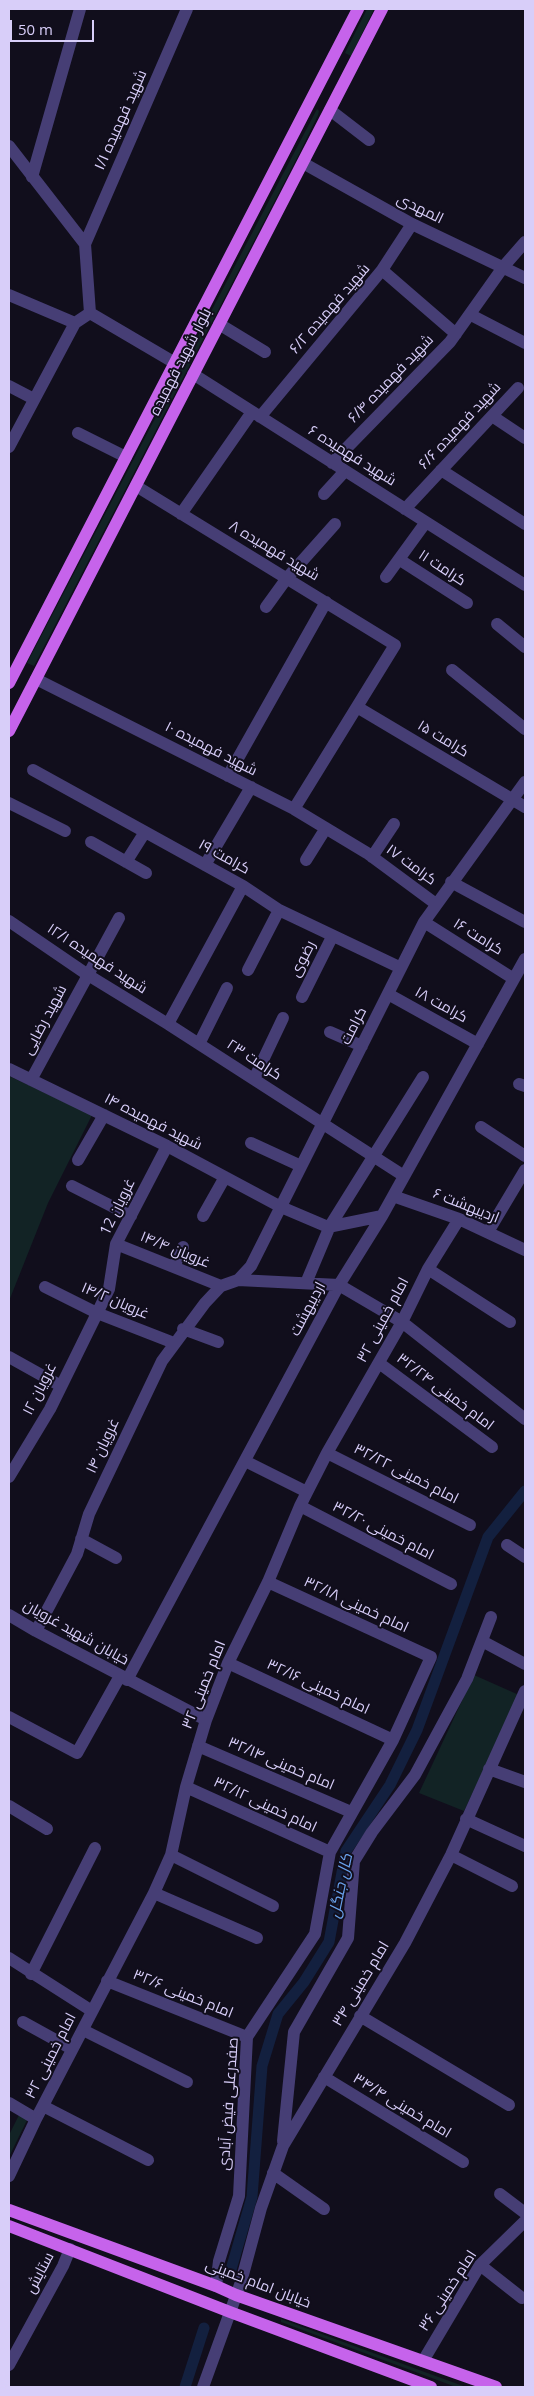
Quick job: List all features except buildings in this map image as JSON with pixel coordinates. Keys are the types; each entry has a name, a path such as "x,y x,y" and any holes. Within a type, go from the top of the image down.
{"main road":[{"name":"بلوار شهید فهمیده","path":"9,683 358,9"},
{"name":"بلوار شهید فهمیده","path":"9,731 382,9"},
{"path":"333,58 352,68"},
{"name":"خیابان امام خمینی","path":"9,2210 216,2286 236,2296 496,2387"},
{"path":"9,2226 417,2385 431,2387"}],"street":[{"path":"32,177 80,9"},
{"name":"شهید فهمیده ۱/۱","path":"84,244 187,9"},
{"path":"330,110 369,140"},
{"path":"9,146 84,244 90,313"},
{"name":"المهدی","path":"303,163 412,224 504,266 525,278"},
{"path":"382,270 412,224"},
{"name":"شهید فهمیده ۶/۴","path":"332,463 456,334 504,266 525,242"},
{"name":"شهید فهمیده ۶/۲","path":"180,514 208,472 382,270 456,334"},
{"path":"9,295 75,323"},
{"path":"90,313 175,363"},
{"path":"9,447 75,323 90,313"},
{"path":"471,315 525,343"},
{"path":"219,324 266,352"},
{"name":"شهید فهمیده ۶","path":"193,374 525,585"},
{"path":"9,386 34,399"},
{"name":"شهید فهمیده ۶/۶","path":"405,509 518,388"},
{"path":"492,416 525,438"},
{"path":"78,433 126,457"},
{"path":"442,470 525,524"},
{"path":"324,494 345,471"},
{"name":"شهید فهمیده ۸","path":"136,486 395,645 357,707"},
{"path":"386,577 426,522"},
{"path":"266,608 287,578 335,524"},
{"name":"کرامت ۱۱","path":"400,560 467,603"},
{"path":"228,776 326,602"},
{"path":"497,624 525,648"},
{"path":"452,670 525,729"},
{"name":"شهید فهمیده ۱۰","path":"36,679 294,808 369,855"},
{"path":"294,808 357,707"},
{"name":"کرامت ۱۵","path":"357,707 525,807"},
{"name":"کرامت ۱۹","path":"33,770 243,886 279,910 332,937 401,968"},
{"name":"کرامت","path":"238,1280 251,1266 424,922 525,782"},
{"path":"205,865 251,787"},
{"path":"9,803 65,831"},
{"path":"369,855 394,824"},
{"path":"306,860 326,828"},
{"path":"126,862 145,832"},
{"path":"91,842 146,873"},
{"name":"کرامت ۱۷","path":"369,855 436,904"},
{"path":"452,882 525,922"},
{"path":"168,1024 243,886"},
{"path":"248,970 279,910"},
{"name":"شهید رضایی","path":"31,1080 119,918"},
{"name":"شهید فهمیده ۱۲/۱","path":"9,921 88,975 168,1024"},
{"name":"کرامت ۱۶","path":"424,922 514,979"},
{"name":"رضوی","path":"302,997 332,937"},
{"name":"اردیبهشت","path":"9,1717 77,1753 123,1678 245,1461 339,1285 382,1216 525,959"},
{"path":"199,1044 227,988"},
{"name":"کرامت ۱۸","path":"388,994 478,1044"},
{"path":"254,1079 283,1018"},
{"name":"کرامت ۲۳","path":"168,1024 404,1176"},
{"path":"330,1032 362,1046"},
{"name":"شهید فهمیده ۱۴","path":"9,1068 167,1146 281,1207 330,1226"},
{"path":"306,1283 330,1226 424,1077"},
{"path":"78,1160 104,1115"},
{"path":"481,1128 525,1156"},
{"path":"251,1143 301,1166"},
{"name":"غرویان 12","path":"97,1313 109,1289 116,1244 167,1146"},
{"path":"488,1232 525,1170"},
{"path":"203,1216 224,1177"},
{"path":"72,1186 130,1216"},
{"name":"اردیبهشت ۶","path":"393,1196 460,1218 525,1250"},
{"path":"330,1226 382,1216"},
{"name":"امام خمینی ۳۲","path":"9,2176 36,2119 154,1893 171,1855 186,1786 206,1720 228,1663 268,1582 300,1506 402,1322 428,1269 460,1218"},
{"name":"غرویان ۱۴/۴","path":"116,1244 221,1286"},
{"path":"174,1267 183,1247"},
{"path":"428,1269 510,1322"},
{"path":"221,1286 238,1280 339,1285 402,1322 525,1419"},
{"name":"غرویان ۱۴","path":"36,1631 77,1554 93,1506 162,1360 183,1329 221,1286"},
{"name":"غرویان ۱۴/۲","path":"45,1287 97,1313 174,1343"},
{"name":"غرویان ۱۲","path":"9,1477 50,1409 97,1313"},
{"path":"183,1329 218,1342"},
{"path":"9,1357 61,1386"},
{"name":"امام خمینی ۳۲/۲۴","path":"379,1363 492,1448"},
{"name":"امام خمینی ۳۲/۲۲","path":"328,1453 470,1525"},
{"path":"245,1461 307,1492"},
{"name":"امام خمینی ۳۲/۲۰","path":"300,1506 451,1584"},
{"path":"81,1540 116,1558"},
{"path":"507,1545 525,1557"},
{"name":"امام خمینی ۳۲/۱۸","path":"268,1582 431,1657"},
{"name":"خیابان شهید غرویان","path":"9,1615 123,1678 206,1720"},
{"path":"282,2146 294,2032 348,1938 354,1861 372,1832 415,1775 467,1678 491,1617"},
{"path":"482,1641 525,1664"},
{"name":"صفدرعلی فیض آبادی","path":"216,2286 219,2266 239,2196 247,2037 314,1934 330,1852 393,1740 431,1657"},
{"name":"امام خمینی ۳۲/۱۶","path":"228,1663 393,1740"},
{"name":"امام خمینی ۳۴","path":"203,2387 236,2296 282,2146 405,1943 451,1854 525,1693"},
{"name":"امام خمینی ۳۲/۱۴","path":"198,1746 351,1812"},
{"path":"489,1769 525,1782"},
{"name":"امام خمینی ۳۲/۱۲","path":"186,1786 330,1852"},
{"path":"11,1812 47,1829"},
{"path":"466,1820 525,1846"},
{"path":"31,1974 95,1848"},
{"path":"451,1854 512,1886"},
{"path":"171,1855 273,1906"},
{"path":"154,1893 257,1938"},
{"path":"9,1958 31,1974 92,2011"},
{"name":"امام خمینی ۳۲/۶","path":"107,1981 247,2037"},
{"path":"360,2016 509,2105"},
{"path":"23,2022 72,2049"},
{"path":"83,2030 187,2082"},
{"name":"امام خمینی ۳۴/۴","path":"324,2078 463,2162"},
{"path":"9,2103 36,2119"},
{"path":"43,2106 148,2160"},
{"path":"274,2173 324,2209"},
{"path":"500,2194 525,2213"},
{"name":"امام خمینی ۳۶","path":"423,2361 480,2265 525,2221"},
{"name":"ستایش","path":"9,2366 63,2266 70,2249"},
{"path":"480,2265 522,2298"}],"shaded area":[{"path":"367,9 374,9 351,56 345,53"},
{"path":"317,109 319,111 318,115 301,150 34,666 27,663"},
{"path":"9,1076 92,1115 48,1203 9,1301"},
{"path":"474,1675 519,1695 464,1811 419,1793"},
{"path":"19,2115 27,2120 9,2157 9,2135"},
{"path":"281,2319 466,2387 456,2387 281,2322"}],"waterway":[{"name":"کال جنگل","path":"230,2273 252,2197 262,2066 278,2014 304,1982 329,1942 346,1851 390,1785 417,1730 488,1537 525,1491"},
{"name":"کال جنگل","path":"185,2387 204,2328"}]}
